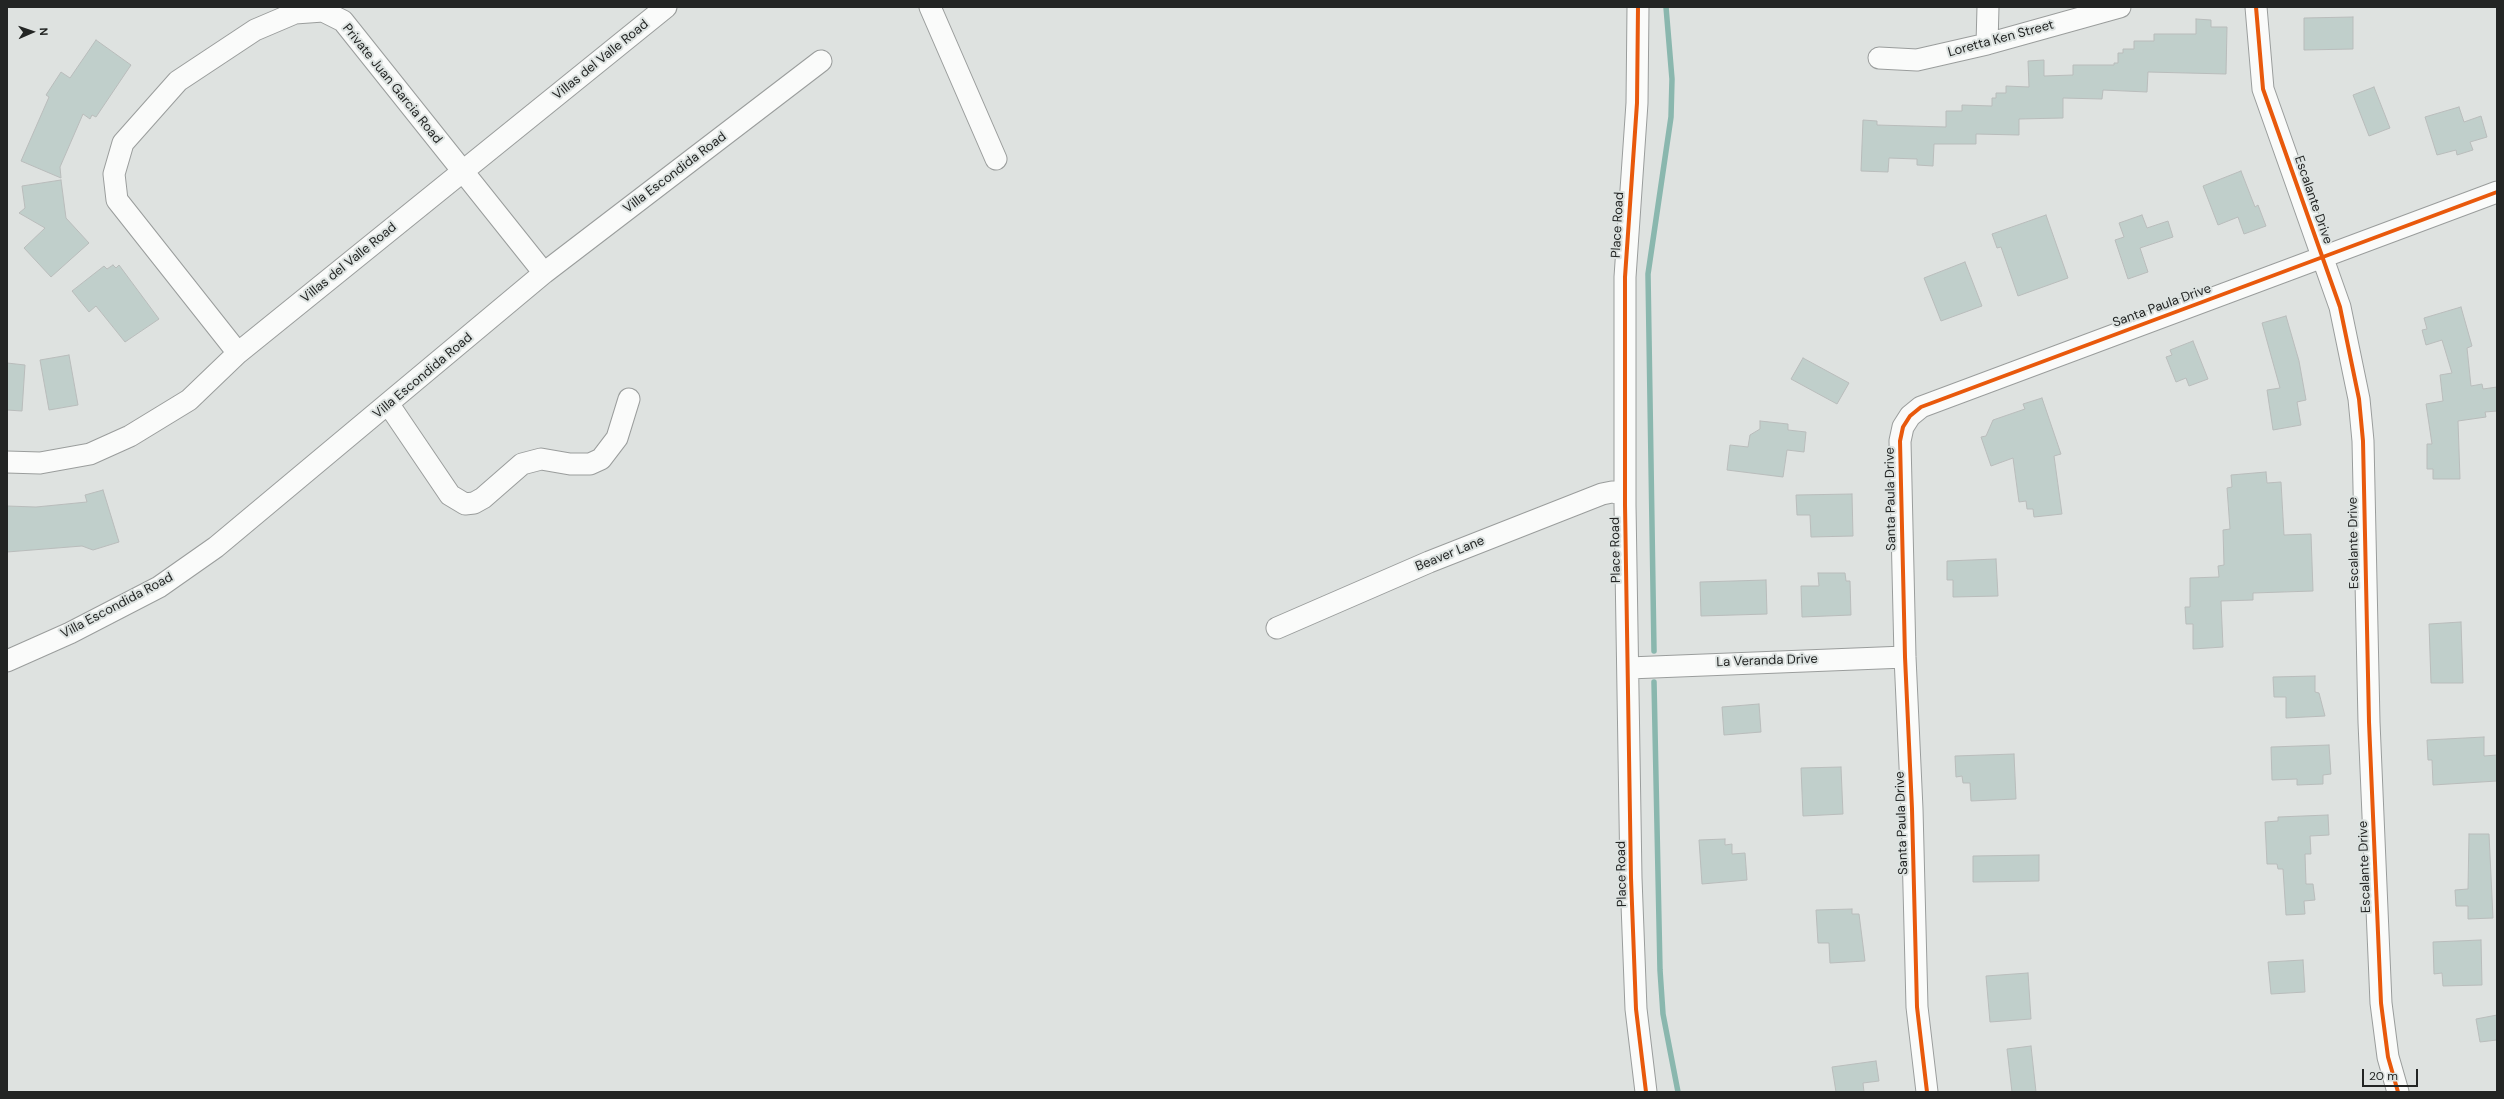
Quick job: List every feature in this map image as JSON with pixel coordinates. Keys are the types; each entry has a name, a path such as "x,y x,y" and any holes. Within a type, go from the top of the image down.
{"street":[{"name":"Villas del Valle Road","path":"7,462 40,463 90,454 130,436 189,400 238,353 463,171 645,14 666,7"},
{"path":"930,7 996,158"},
{"name":"Place Road","path":"1638,7 1637,103 1625,277 1625,494 1629,668 1631,878 1636,1009 1646,1092"},
{"path":"1987,44 1988,7"},
{"name":"Loretta Ken Street","path":"1879,58 1917,60 1987,44 2120,7"},
{"name":"Escalante Drive","path":"2256,7 2263,89 2322,257 2346,332 2359,399 2363,441 2368,714 2381,1003 2388,1057 2398,1092"},
{"name":"Private Juan Garcia Road","path":"238,353 117,200 114,174 123,144 178,81 255,30 295,13 323,11 342,21 544,273"},
{"name":"Villa Escondida Road","path":"7,661 70,633 159,587 216,547 389,405 544,273 821,61"},
{"name":"Santa Paula Drive","path":"1927,1092 1917,1007 1912,809 1905,657 1900,441 1903,428 1910,416 1921,407 2497,192"},
{"path":"389,405 450,495 465,504 474,503 483,498 522,464 541,459 570,464 590,464 602,459 616,438 624,421 629,399"},
{"name":"Beaver Lane","path":"1277,628 1429,562 1602,494 1612,492 1625,494"},
{"name":"La Veranda Drive","path":"1629,668 1905,657"}],"building":[{"path":"2353,17 2353,49 2304,50 2304,18"},
{"path":"2196,19 2211,20 2211,27 2227,27 2226,74 2148,72 2147,92 2103,90 2102,99 2063,98 2063,118 2019,119 2019,135 1976,134 1976,144 1934,144 1933,166 1917,165 1917,159 1889,158 1888,172 1861,171 1863,120 1877,121 1877,125 1946,127 1946,111 1962,111 1962,105 1992,106 1992,98 1996,98 1996,93 2006,93 2006,86 2029,87 2028,61 2044,60 2044,76 2073,75 2073,65 2114,65 2114,63 2118,63 2118,53 2123,53 2123,49 2134,49 2134,41 2154,41 2154,34 2196,34"},
{"path":"96,40 131,65 96,117 92,115 90,119 83,114 60,167 61,178 21,161 49,97 46,95 61,72 70,78"},
{"path":"2374,87 2390,128 2369,136 2353,95"},
{"path":"2459,107 2464,122 2481,116 2487,137 2470,142 2473,150 2457,155 2456,150 2437,155 2425,117"},
{"path":"2241,171 2255,207 2258,205 2266,226 2244,234 2238,217 2218,225 2203,186"},
{"path":"61,180 66,218 89,243 51,277 24,248 45,228 19,213 25,208 22,186"},
{"path":"2046,215 2068,278 2018,296 2001,247 1997,248 1992,234"},
{"path":"2142,215 2147,228 2168,221 2173,237 2140,248 2148,272 2128,279 2115,240 2124,237 2119,223"},
{"path":"1965,262 1982,306 1941,321 1924,278"},
{"path":"113,265 116,268 119,265 159,319 125,342 96,306 89,312 72,291 104,266 107,269"},
{"path":"2461,307 2472,346 2467,348 2471,386 2482,384 2483,389 2497,387 2497,411 2485,412 2486,417 2458,421 2460,479 2433,479 2433,469 2427,469 2427,444 2432,444 2426,404 2443,401 2440,375 2452,373 2442,340 2426,345 2422,330 2427,329 2424,318"},
{"path":"2286,316 2299,361 2306,400 2297,402 2301,425 2273,430 2267,390 2280,388 2262,323"},
{"path":"2193,341 2208,379 2189,386 2186,378 2176,382 2166,357 2172,355 2170,350"},
{"path":"69,355 78,405 49,410 40,360"},
{"path":"1803,358 1849,383 1837,404 1791,379"},
{"path":"7,363 25,365 22,411 7,410"},
{"path":"2042,398 2061,454 2054,456 2062,514 2034,517 2033,509 2027,509 2026,501 2019,502 2013,458 1991,466 1981,437 1986,436 1993,420 2025,409 2023,404"},
{"path":"1760,421 1788,424 1788,430 1806,432 1804,452 1787,450 1783,477 1727,470 1730,445 1748,447 1750,435 1760,429"},
{"path":"2266,472 2267,483 2281,482 2284,535 2311,534 2313,591 2253,593 2253,600 2221,601 2223,647 2193,649 2193,624 2186,624 2185,607 2190,607 2190,578 2219,577 2218,566 2224,565 2223,530 2230,529 2227,488 2232,487 2231,475"},
{"path":"103,490 119,542 93,550 82,546 7,552 7,506 36,507 87,502 85,495"},
{"path":"1852,494 1853,536 1811,537 1810,515 1797,515 1796,495"},
{"path":"1996,559 1998,596 1953,597 1953,580 1947,580 1947,561"},
{"path":"1818,573 1845,573 1846,581 1850,581 1851,615 1802,617 1801,586 1819,586"},
{"path":"1766,580 1767,614 1701,616 1700,582"},
{"path":"2461,622 2463,683 2431,683 2429,624"},
{"path":"2315,676 2315,692 2319,693 2325,716 2286,718 2286,697 2274,697 2273,677"},
{"path":"1759,704 1761,732 1724,735 1722,707"},
{"path":"2484,737 2484,756 2497,755 2497,781 2433,785 2432,760 2428,760 2427,740"},
{"path":"2329,745 2331,774 2323,775 2323,784 2297,785 2297,779 2272,780 2271,747"},
{"path":"2014,754 2016,799 1971,801 1970,783 1963,783 1962,776 1956,777 1955,756"},
{"path":"1841,767 1843,814 1803,816 1801,768"},
{"path":"2328,815 2329,835 2310,836 2311,854 2305,854 2306,884 2313,884 2315,900 2304,901 2305,914 2286,915 2283,869 2278,869 2277,864 2267,864 2265,822 2278,821 2278,817"},
{"path":"2469,834 2489,834 2493,918 2468,919 2468,906 2456,906 2455,890 2468,889"},
{"path":"1725,839 1725,845 1732,844 1732,854 1745,853 1747,880 1702,884 1699,840"},
{"path":"2039,855 2039,881 1973,882 1973,856"},
{"path":"1852,909 1852,914 1859,914 1865,961 1830,963 1829,943 1818,943 1816,910"},
{"path":"2481,940 2482,985 2443,986 2442,973 2434,974 2433,942"},
{"path":"2303,960 2305,992 2271,994 2268,962"},
{"path":"2028,973 2031,1019 1990,1022 1986,976"},
{"path":"2497,1015 2497,1040 2480,1042 2476,1019"},
{"path":"2031,1046 2036,1092 2012,1092 2007,1049"},
{"path":"1876,1061 1879,1081 1863,1083 1864,1092 1836,1092 1832,1067"}],"waterway":[{"path":"1654,651 1648,274 1671,117 1672,79 1666,7"},
{"path":"1654,682 1660,970 1663,1014 1678,1092"}],"cycle path":[{"path":"1638,7 1637,103 1625,277 1625,505 1631,878 1636,1009 1646,1092"},
{"path":"2256,7 2263,89 2340,307 2359,399 2363,441 2369,722 2381,1003 2388,1057 2398,1092"},
{"path":"1927,1092 1917,1007 1912,809 1905,657 1900,441 1903,427 1910,416 1921,407 2497,192"}]}
